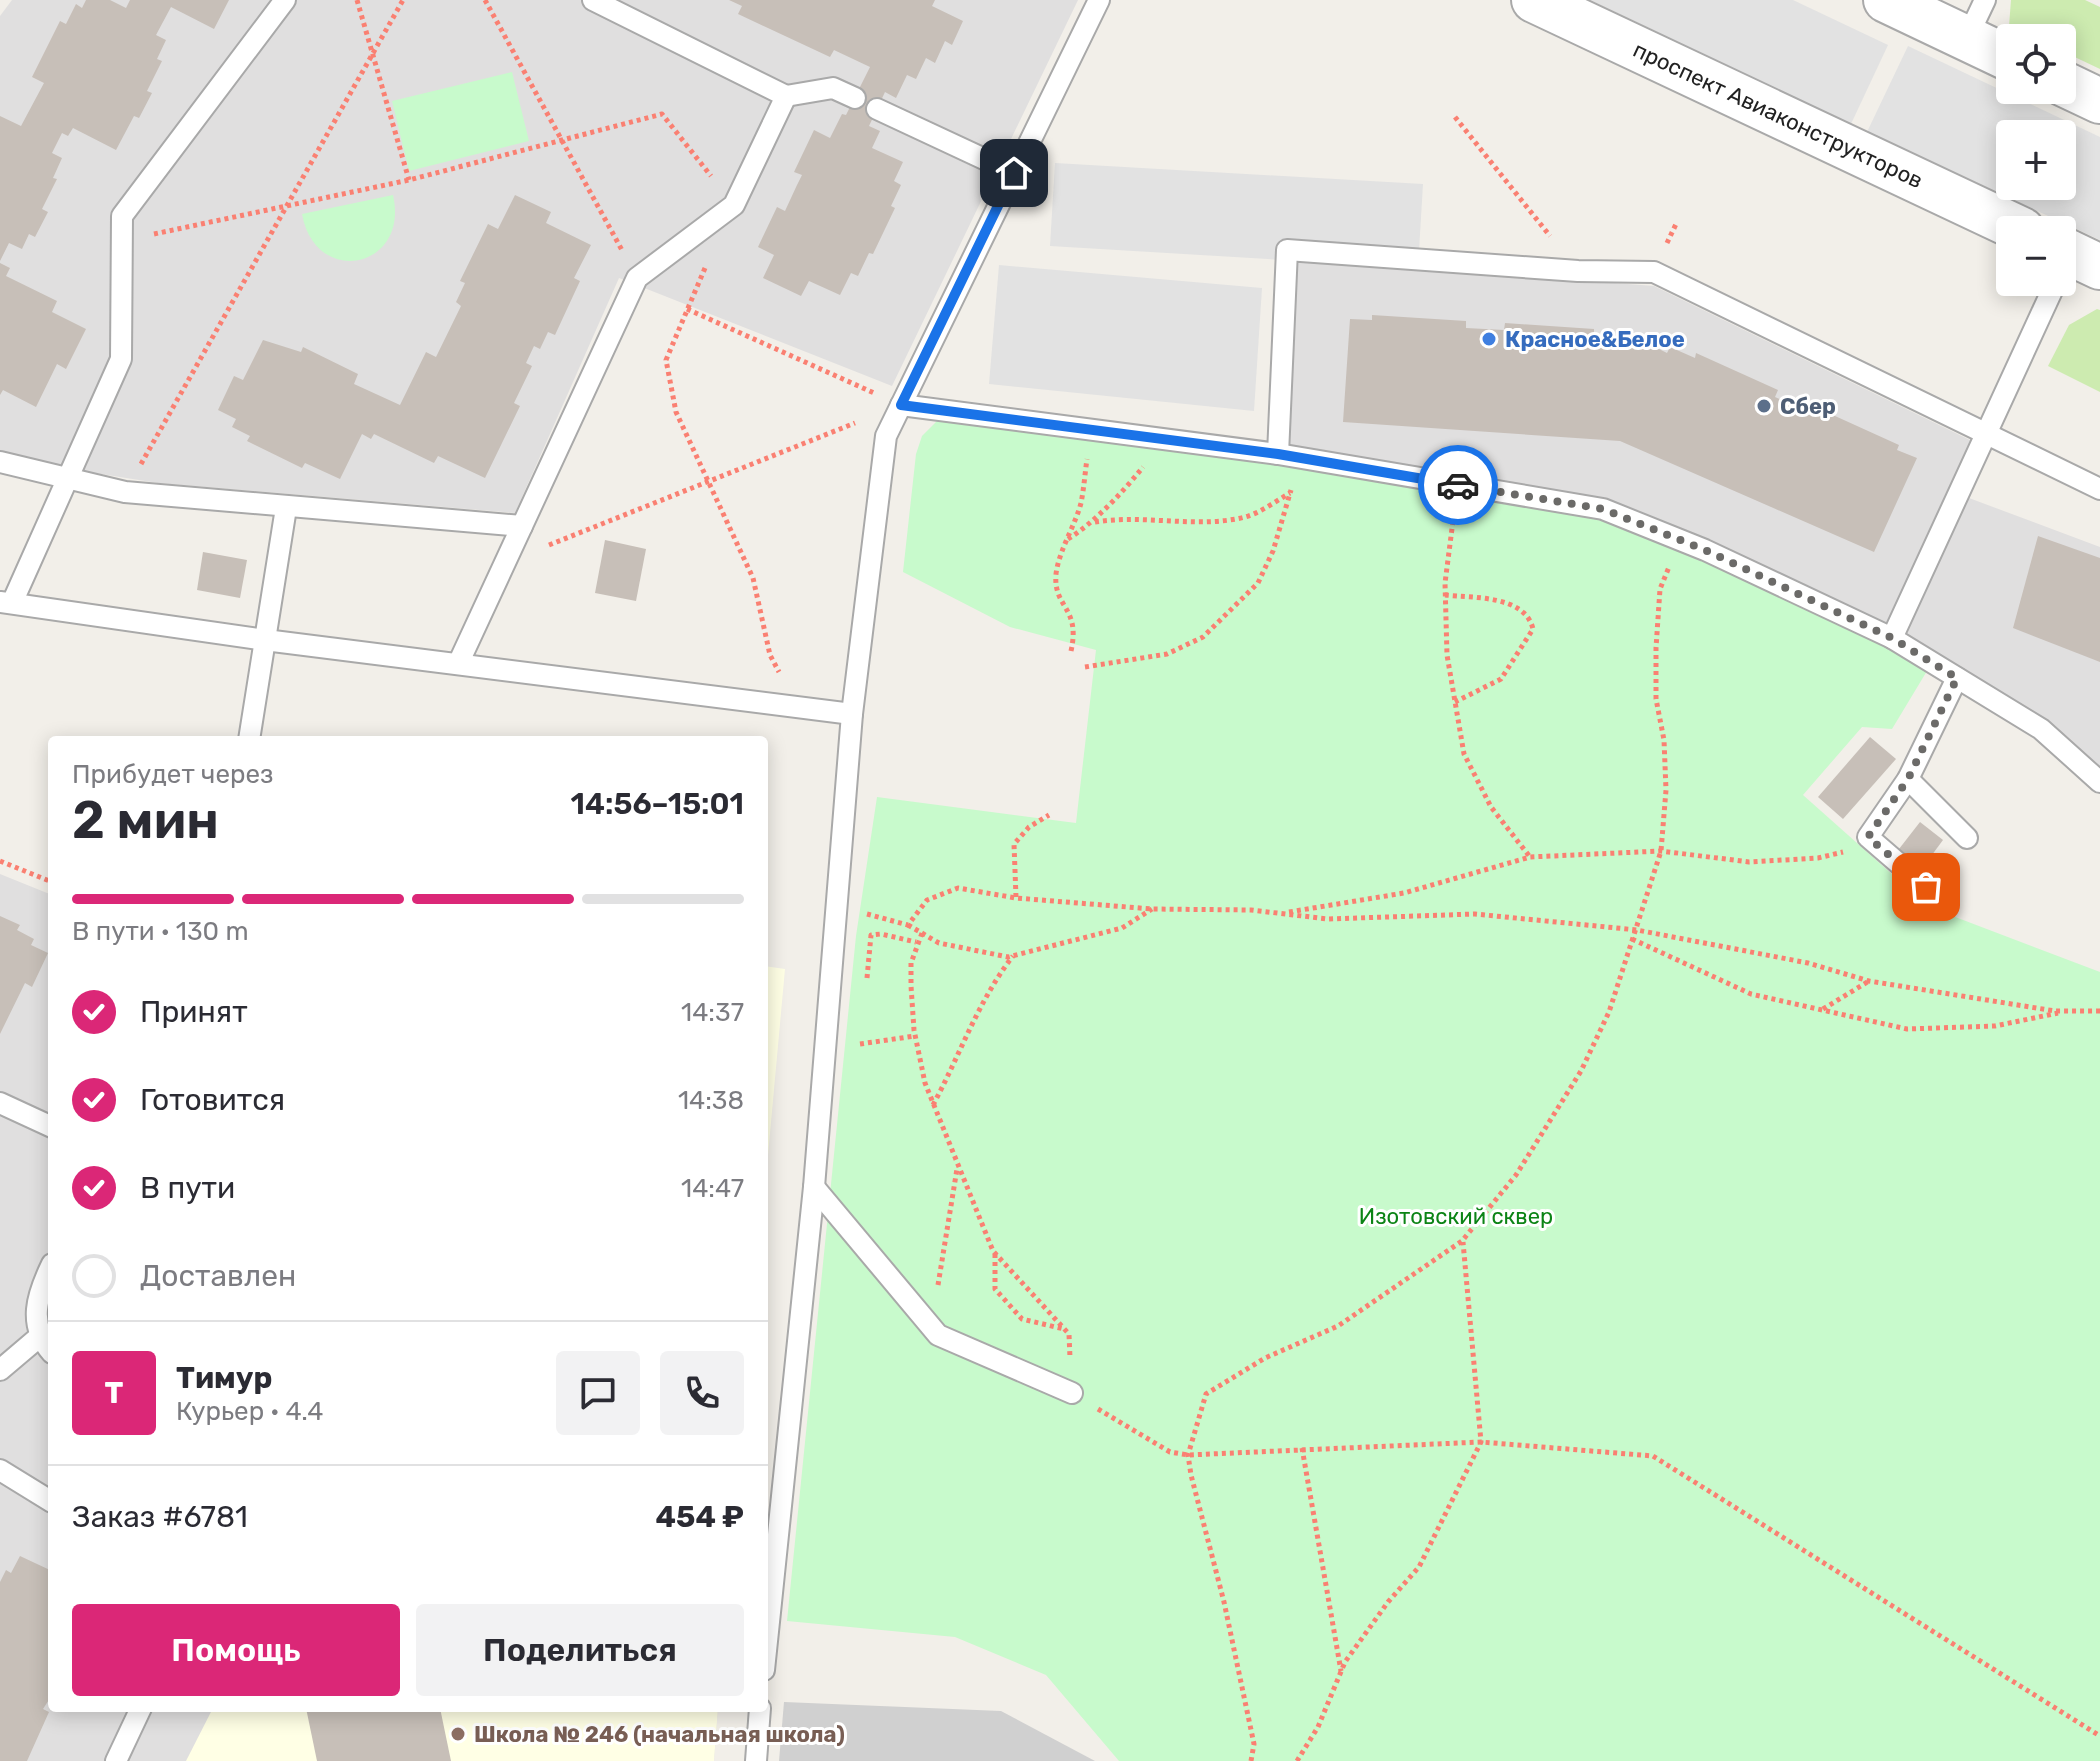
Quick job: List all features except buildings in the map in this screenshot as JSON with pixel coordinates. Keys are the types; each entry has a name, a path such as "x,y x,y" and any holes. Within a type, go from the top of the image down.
{"street":[{"name":"проспект Авиаконструкторов","path":"1534,0 1996,218"},
{"path":"1886,0 1976,19 1996,43"},
{"path":"2076,90 2100,101"}],"lane":[{"path":"285,0 122,216 121,359 67,479 6,602 265,640 852,714"},
{"path":"593,0 786,96 833,88 855,98"},
{"path":"768,1631 814,1187 834,907 852,714 886,436 1099,0"},
{"path":"458,664 637,278 734,205 786,96"},
{"path":"877,109 1014,173"},
{"path":"1278,454 1287,250 1578,271 1654,272 2100,489"},
{"path":"1892,638 1986,434 2054,296"},
{"path":"901,405 1278,454 1603,509 1679,540 1892,638 2041,729 2100,782"},
{"path":"0,462 125,492 522,526"},
{"path":"250,736 286,508"},
{"path":"1926,887 1868,837 1908,779 1957,678"},
{"path":"1908,779 1967,838"},
{"path":"0,1103 48,1125"},
{"path":"814,1187 938,1335 1072,1393"},
{"path":"0,1370 45,1345 37,1295 48,1272"},
{"path":"0,1470 48,1500"},
{"path":"116,1761 139,1712"},
{"path":"756,1761 760,1712"}],"path":[{"path":"357,0 409,180"},
{"path":"125,492 403,0"},
{"path":"485,0 637,278"},
{"path":"121,241 409,180 662,114 734,205 666,360 676,412 753,578 770,655 793,706"},
{"path":"1455,117 1578,271"},
{"path":"687,309 901,405"},
{"path":"505,563 901,405"},
{"path":"1071,651 1075,634 1071,612 1058,598 1056,574 1081,502 1092,430"},
{"path":"1095,522 1101,509 1153,455 1159,438"},
{"path":"1085,667 1167,654 1203,637 1258,583 1273,551 1299,458"},
{"path":"1458,485 1445,595 1447,655 1464,754 1491,807 1530,857"},
{"path":"1068,539 1095,522 1150,517 1223,521 1250,516 1290,493"},
{"path":"1251,1761 1254,1744 1188,1455 1206,1394 1265,1358 1338,1326 1462,1241 1516,1175 1581,1071 1609,1012 1661,851 1666,790 1664,740 1656,699 1656,648 1660,589 1679,540"},
{"path":"1445,595 1509,605 1528,617 1533,629 1501,679 1455,702"},
{"path":"1016,898 1014,844 1029,827 1049,815"},
{"path":"1280,913 1404,893 1530,857 1661,851 1749,862 1804,859 1842,852 1868,837"},
{"path":"0,861 48,880"},
{"path":"908,925 927,900 958,888 1016,898 1152,909 1280,913 1328,919 1475,914 1637,930 1808,963 1869,981 2070,1011 2100,1011"},
{"path":"834,907 908,925 939,943 1008,957 1122,928 1152,909"},
{"path":"922,933 916,942 911,975 915,1036 933,1105 995,1253 1069,1334 1072,1393 1170,1452 1188,1455 1481,1442 1653,1456 2100,1736"},
{"path":"866,982 871,935 916,942"},
{"path":"1632,939 1751,994 1907,1029 1995,1026 2070,1011"},
{"path":"933,1105 957,1063 993,982 1014,955"},
{"path":"1822,1010 1869,981"},
{"path":"859,1052 862,1028"},
{"path":"860,1044 915,1036"},
{"path":"931,1326 958,1167"},
{"path":"1297,1761 1318,1727 1341,1672 1388,1602 1419,1567 1481,1442 1462,1241"},
{"path":"995,1253 995,1289 1022,1319 1064,1329"},
{"path":"1302,1448 1341,1672"}],"shaded area":[{"path":"12,0 1078,0 892,386 619,278 515,513 158,483 50,466 0,453 0,16"},
{"path":"1590,0 1793,0 1888,45 1851,124"},
{"path":"1908,46 1996,88 1996,104 2030,104 2064,120 1996,120 1996,192 1867,132"},
{"path":"2076,126 2100,137 2100,240 2076,229 2076,216 2048,216 2014,200 2076,200"},
{"path":"1055,163 1423,184 1418,268 1050,246"},
{"path":"1291,258 1654,286 1974,442 1953,492 2100,547 2100,780 1930,666 1292,456 1280,419"},
{"path":"999,265 1262,288 1254,411 989,384"},
{"path":"0,874 48,893 48,1712 718,1712 714,1761 0,1761"},
{"path":"768,967 785,969 768,1155"},
{"path":"784,1702 1001,1711 1095,1761 779,1761"},
{"name":"Школа № 246 (начальная школа)","path":"211,1712 718,1712 714,1761 186,1761"}],"green space":[{"path":"2011,0 2085,0 2100,7 2100,69 2076,58 2076,24 2009,24"},
{"path":"512,72 529,141 409,171 392,101"},
{"path":"393,195 395,220 388,240 375,253 359,260 341,260 324,253 310,237 302,214"},
{"path":"2100,310 2100,392 2048,366 2069,325"},
{"name":"Изотовский сквер","path":"947,411 1603,509 1930,666 1892,729 1862,727 1803,795 1929,907 2100,972 2100,1761 1119,1761 1046,1675 955,1637 787,1621 856,936 877,797 1076,823 1096,650 1010,627 903,572 916,454 922,436"}],"way so far":[{"path":"1458,485 1603,509 1705,550 1892,638 1957,678 1908,779 1868,837 1926,887"}],"place":[{"name":"Красное&Белое","path":"1489,339"},
{"name":"Сбер","path":"1764,406"},
{"name":"Школа № 246 (начальная школа)","path":"458,1734"}],"route":[{"path":"1014,173 901,405 1278,454 1458,485"}]}
